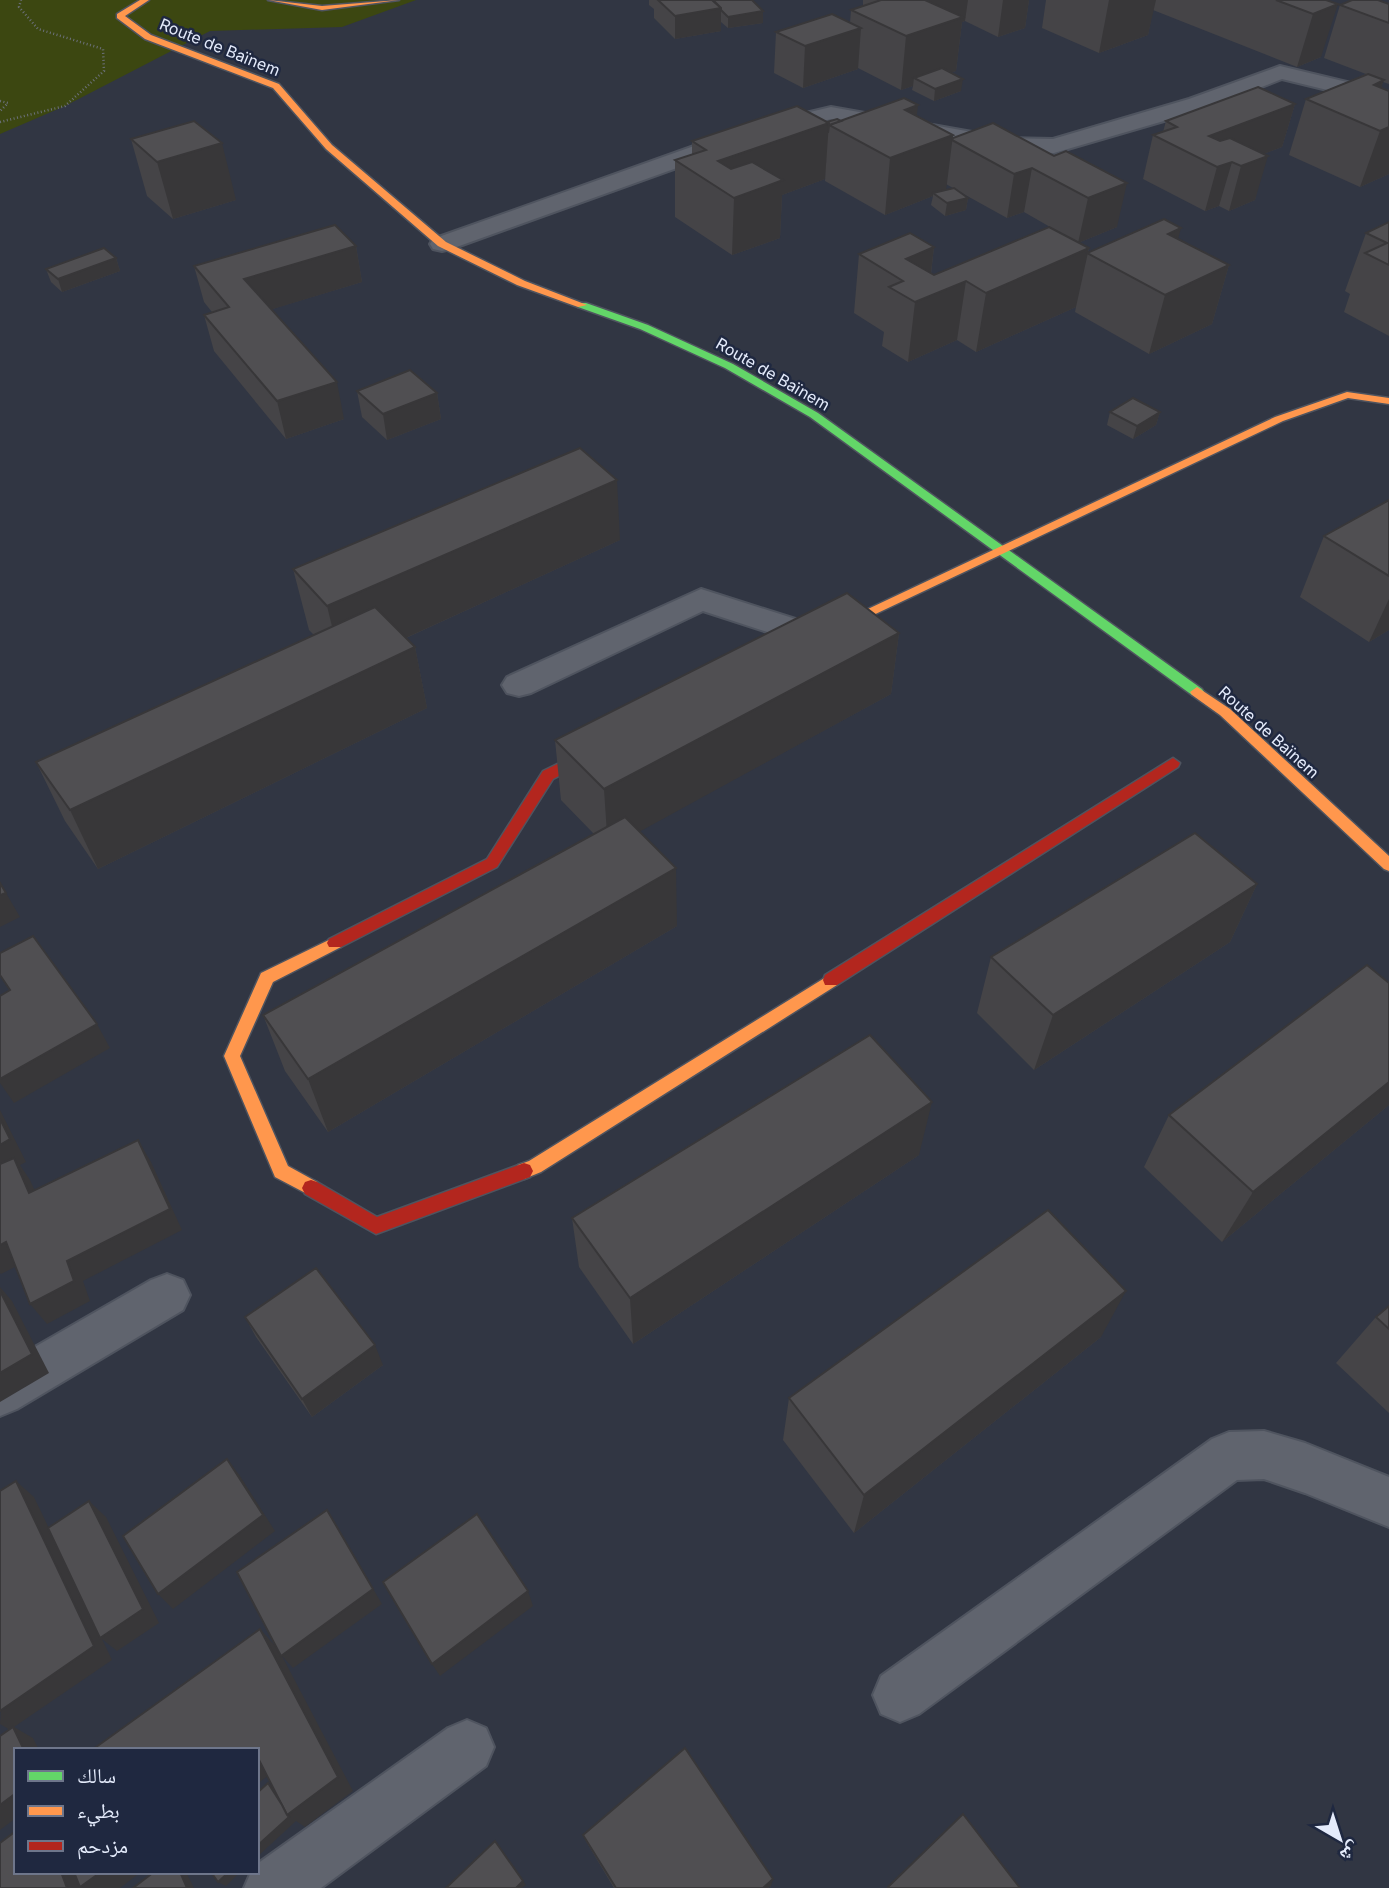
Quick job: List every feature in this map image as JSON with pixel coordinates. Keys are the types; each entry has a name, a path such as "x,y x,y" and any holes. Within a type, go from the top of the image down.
{"street":[{"name":"Route de Baïnem","path":"145,0 120,16 148,37 276,86 329,146 442,244 521,283 644,327 729,366 814,415 1225,712 1389,865"},
{"path":"272,0 322,8 395,0"},
{"path":"442,244 758,131 831,113 993,143 1054,146 1197,104 1280,72 1389,99"},
{"path":"520,685 701,599 804,643 1279,419 1347,395 1389,401"},
{"path":"621,737 548,775 492,863 267,978 232,1056 281,1171 376,1226 535,1167 1173,764"},
{"path":"0,1393 167,1295"},
{"path":"900,1695 1229,1456 1264,1455 1305,1468 1389,1503"},
{"path":"273,1888 467,1747"}],"path":[{"path":"0,122 65,106 104,71 103,49 38,29 19,7 21,0"},
{"path":"0,101 8,103 0,111"}],"green space":[{"path":"0,0 416,0 342,27 210,31 65,106 0,134"}],"building":[{"path":"658,0 712,0 721,8 675,16"},
{"path":"713,0 752,0 763,11 728,17"},
{"path":"881,0 925,0 963,17 906,36 851,10"},
{"path":"1276,0 1326,0 1338,4 1313,14"},
{"path":"1352,0 1378,0 1389,4 1389,23 1340,5"},
{"path":"832,14 861,28 805,46 776,32"},
{"path":"942,68 963,79 935,89 914,78"},
{"path":"1368,74 1384,80 1374,85 1389,91 1389,127 1380,131 1306,99"},
{"path":"1258,87 1295,104 1209,136 1220,141 1230,138 1268,156 1241,166 1232,162 1217,167 1153,135 1177,127 1166,121"},
{"path":"904,98 918,105 905,110 953,135 890,158 829,125"},
{"path":"797,106 829,123 718,161 731,169 752,162 783,180 734,198 675,160 706,150 692,141"},
{"path":"837,119 841,121 829,125 828,133 827,122"},
{"path":"194,121 222,143 157,162 131,139"},
{"path":"993,123 1054,156 1066,151 1127,183 1088,198 1032,168 1014,174 952,140"},
{"path":"954,188 968,198 947,203 933,193"},
{"path":"1164,219 1181,228 1168,234 1229,265 1165,295 1087,253"},
{"path":"1389,222 1389,265 1365,253 1387,243 1366,233"},
{"path":"335,225 356,246 244,279 337,382 277,401 204,315 229,307 194,266"},
{"path":"1049,227 1089,248 986,293 966,281 915,302 889,287 903,281 859,254 910,233 934,247 906,259 934,275"},
{"path":"104,248 116,258 58,279 46,269"},
{"path":"410,370 437,393 383,414 357,391"},
{"path":"1133,398 1160,412 1137,426 1110,412"},
{"path":"580,448 617,480 327,606 293,569"},
{"path":"1389,500 1389,576 1324,536"},
{"path":"847,593 899,633 604,789 555,740"},
{"path":"375,607 415,647 70,810 36,762"},
{"path":"625,817 676,868 308,1079 263,1015"},
{"path":"1195,833 1257,884 1053,1015 991,957"},
{"path":"0,883 6,893 0,895"},
{"path":"33,936 97,1024 0,1079 0,996 10,990 0,975 0,953"},
{"path":"1367,965 1389,983 1389,1082 1253,1192 1169,1115"},
{"path":"870,1035 932,1102 630,1298 572,1218"},
{"path":"0,1119 10,1139 0,1145"},
{"path":"138,1140 170,1209 67,1261 74,1281 30,1304 6,1242 0,1245 0,1164 14,1158 29,1193"},
{"path":"1048,1210 1126,1291 864,1495 789,1398"},
{"path":"316,1268 375,1345 302,1399 245,1317"},
{"path":"0,1291 32,1354 0,1373"},
{"path":"1389,1306 1389,1329 1376,1317"},
{"path":"227,1459 263,1515 158,1594 123,1536"},
{"path":"16,1481 94,1646 0,1711 0,1491"},
{"path":"89,1501 143,1609 100,1638 48,1528"},
{"path":"327,1510 373,1589 281,1656 237,1572"},
{"path":"477,1514 528,1591 432,1664 383,1582"},
{"path":"260,1629 338,1777 287,1815 259,1760 259,1748 95,1748"},
{"path":"13,1727 23,1748 14,1748 14,1794 0,1805 0,1736"},
{"path":"685,1748 773,1879 763,1888 616,1888 583,1835"},
{"path":"268,1783 289,1817 259,1844 259,1791"},
{"path":"963,1814 1020,1888 888,1888 888,1887"},
{"path":"14,1832 14,1874 62,1874 67,1888 0,1888 0,1843"},
{"path":"495,1841 523,1881 516,1888 446,1888"},
{"path":"75,1874 98,1874 80,1887"},
{"path":"151,1874 181,1874 187,1888 133,1888"},
{"path":"212,1874 227,1874 218,1882"}],"traffic: fast":[{"path":"582,305 644,327 729,366 814,415 1197,692"}],"traffic: slow":[{"path":"145,0 120,16 148,37 276,86 329,147 442,244 521,283 582,305"},
{"path":"272,0 322,8 395,0"},
{"path":"824,633 1279,419 1347,395 1389,401"},
{"path":"1197,692 1225,712 1389,865"},
{"path":"311,1188 281,1171 232,1056 267,978 335,943"},
{"path":"524,1171 535,1167 831,980"}],"traffic: jam":[{"path":"335,943 492,863 548,775 605,746"},
{"path":"831,980 1173,763"},
{"path":"311,1188 376,1226 524,1171"}]}
